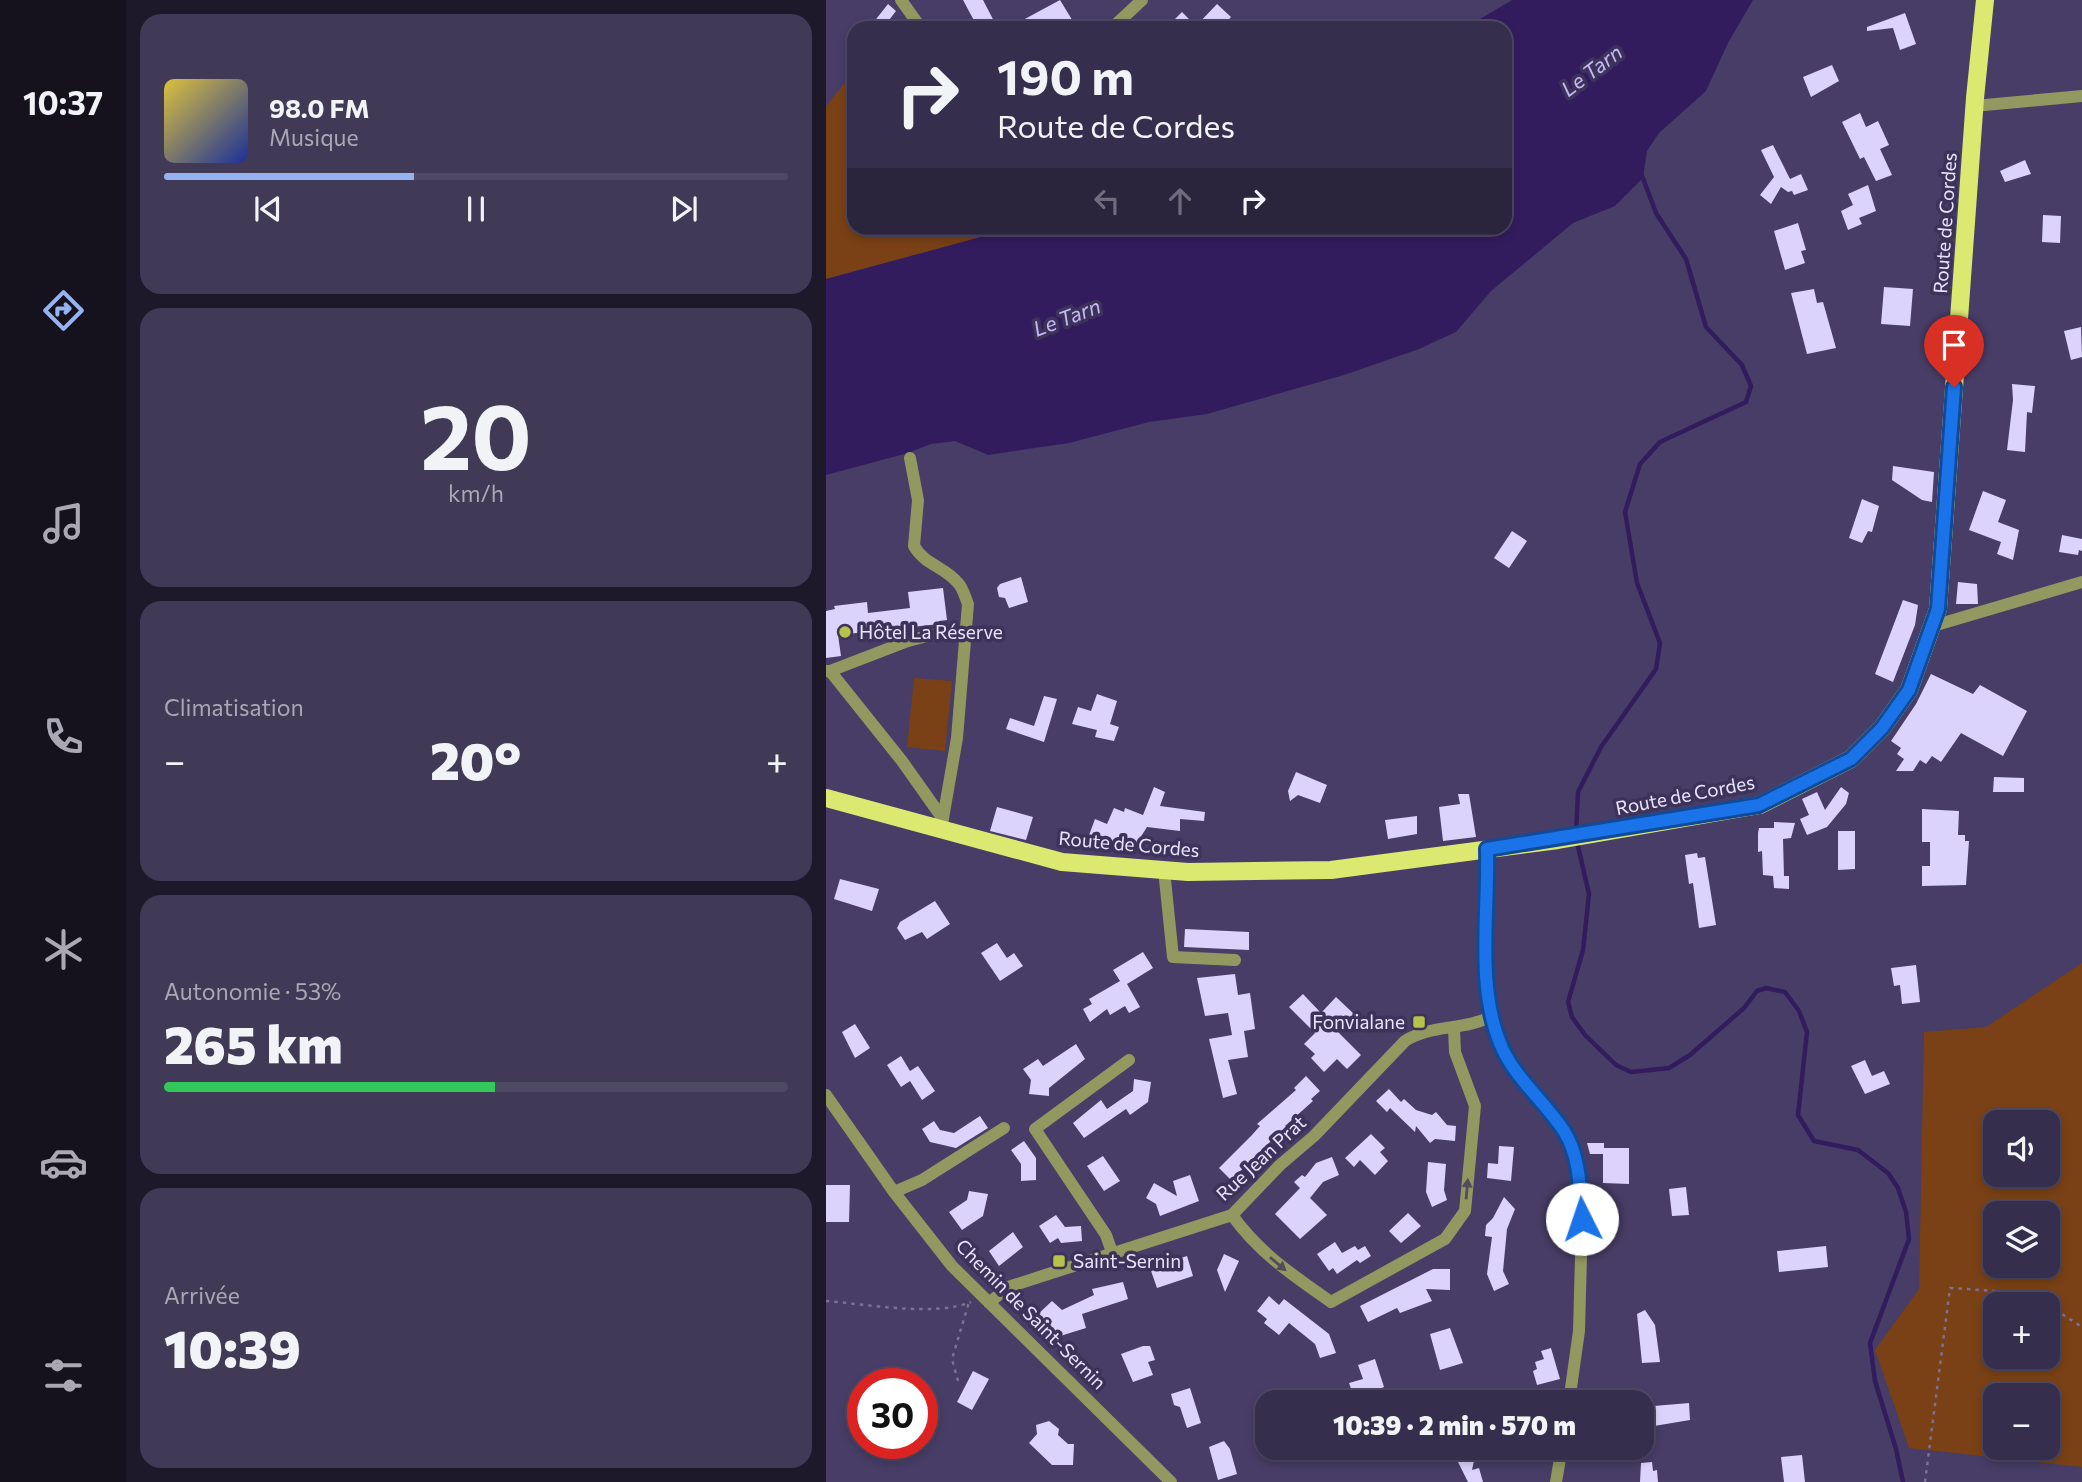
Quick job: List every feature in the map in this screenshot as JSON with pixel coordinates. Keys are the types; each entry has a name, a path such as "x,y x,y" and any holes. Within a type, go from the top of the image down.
{"main road":[{"name":"Route de Cordes","path":"826,798 942,825 1062,862 1164,870 1331,870 1558,840 1759,805 1851,759 1882,728 1909,690 1938,609 1974,106 1985,0"}],"street":[{"path":"901,0 916,21"},
{"path":"1120,21 1142,0"},
{"path":"1974,106 2082,96"},
{"path":"910,458 918,500 914,546 932,566 948,573 960,584 968,604 957,738 942,825"},
{"path":"1933,626 2082,582"},
{"path":"942,825 902,761 828,671 908,641 947,631"},
{"path":"1487,849 1487,978 1492,1016 1503,1050 1526,1086 1564,1132 1579,1172 1582,1219 1579,1331 1571,1390"},
{"path":"1164,870 1173,957 1235,960"},
{"name":"Rue Jean Prat","path":"986,1299 1008,1287 1233,1214 1280,1165 1314,1136 1405,1041 1418,1032 1454,1029 1492,1016"},
{"path":"1233,1214 1249,1239 1281,1267 1331,1302 1445,1238 1465,1211 1475,1106 1455,1052 1454,1029"},
{"path":"1113,1255 1106,1235 1035,1129 1129,1060"},
{"name":"Chemin de Saint-Sernin","path":"827,1099 952,1266 1171,1482"},
{"path":"894,1192 922,1181 1004,1128"},
{"path":"1556,1482 1560,1460"}],"path":[{"path":"1925,1482 1950,1288 2012,1292"},
{"path":"826,1301 958,1307 986,1299"},
{"path":"958,1381 952,1359 969,1302"},
{"path":"2060,1313 2082,1327"}],"shaded area":[{"path":"847,80 847,235 988,235 826,279 826,106"},
{"path":"914,678 952,681 945,751 907,747"},
{"path":"2082,963 2082,1467 2018,1460 2060,1460 2060,1383 1983,1383 1983,1456 1909,1448 1875,1350 1919,1289 1924,1032 1986,1027"}],"water":[{"name":"Le Tarn","path":"1512,0 1753,0 1728,43 1706,91 1659,133 1647,151 1643,178 1615,206 1573,223 1491,291 1456,332 1419,349 1344,375 1207,414 1149,422 1069,443 988,455 955,441 931,444 908,453 826,475 826,279 988,235 1512,235 1512,21 1477,21"}],"building":[{"path":"963,0 983,0 994,21 974,21"},
{"path":"1060,0 1073,21 1021,21"},
{"path":"888,4 896,11 888,21 875,21"},
{"path":"1217,4 1231,17 1227,21 1201,21"},
{"path":"1182,12 1191,21 1173,21"},
{"path":"1905,13 1916,44 1900,50 1893,28 1867,31 1867,27"},
{"path":"1832,65 1839,81 1811,97 1803,77"},
{"path":"1860,113 1866,127 1878,121 1889,145 1880,149 1892,175 1876,181 1864,157 1860,159 1842,122"},
{"path":"1773,145 1790,179 1801,174 1808,190 1794,195 1792,191 1788,192 1781,187 1771,204 1760,195 1774,177 1761,150"},
{"path":"2025,160 2031,174 2005,182 2000,171"},
{"path":"1868,185 1876,211 1859,218 1862,224 1848,230 1841,211 1853,205 1848,194"},
{"path":"2043,215 2061,216 2060,243 2042,242"},
{"path":"1798,223 1806,250 1801,251 1805,263 1785,270 1774,231"},
{"path":"1884,287 1913,289 1910,326 1881,324"},
{"path":"1814,289 1817,303 1823,302 1836,348 1807,354 1791,293"},
{"path":"2081,327 2082,357 2071,360 2064,331"},
{"path":"2012,384 2035,386 2032,413 2027,412 2025,452 2007,450 2013,400"},
{"path":"1893,466 1934,472 1932,502 1922,500 1892,480"},
{"path":"1983,491 2006,500 1998,522 2019,530 2013,560 1997,554 2001,542 1969,530"},
{"path":"1862,499 1879,506 1872,532 1868,531 1862,543 1849,538"},
{"path":"1512,531 1527,541 1509,568 1494,558"},
{"path":"2062,535 2082,539 2082,551 2079,550 2078,555 2059,552"},
{"path":"1021,577 1028,602 1009,608 1005,598 999,597 997,588 1000,584"},
{"path":"1958,582 1977,584 1978,604 1956,604"},
{"path":"943,588 947,620 939,621 939,624 838,635 841,656 826,658 826,611 835,609 834,606 867,602 868,613 910,608 908,592"},
{"path":"1903,600 1918,605 1915,625 1893,682 1875,674"},
{"path":"1931,674 1973,694 1980,685 2027,711 2003,756 1961,733 1941,762 1932,756 1926,764 1920,760 1913,771 1896,771 1904,759 1897,754 1901,748 1891,741 1916,704"},
{"path":"1097,694 1117,701 1110,724 1119,727 1114,741 1095,737 1097,730 1072,724 1078,707 1091,711"},
{"path":"1044,696 1057,699 1044,742 1006,729 1010,718 1034,726"},
{"path":"1296,772 1327,785 1320,803 1298,795 1290,801 1288,791"},
{"path":"1994,777 2024,778 2024,792 1993,792"},
{"path":"1154,787 1165,792 1160,806 1205,812 1204,821 1180,819 1180,831 1147,827 1135,846 1123,842 1119,850 1088,838 1095,819 1107,824 1114,808 1124,812 1125,808 1143,815"},
{"path":"1841,787 1849,793 1846,804 1827,827 1807,835 1800,819 1809,815 1802,799 1817,792 1825,810"},
{"path":"1458,794 1469,794 1476,837 1443,841 1439,807 1460,804"},
{"path":"997,807 1033,817 1026,840 990,831"},
{"path":"1922,809 1959,811 1958,835 1965,835 1965,841 1969,841 1966,885 1922,886 1922,866 1930,866 1930,842 1922,842"},
{"path":"1417,816 1417,834 1388,839 1385,820"},
{"path":"1774,822 1795,823 1791,838 1783,839 1784,876 1789,876 1789,889 1774,888 1773,876 1763,875 1762,851 1758,852 1759,828 1774,828"},
{"path":"1838,831 1855,831 1855,869 1838,870"},
{"path":"1697,853 1698,858 1705,857 1716,925 1699,928 1693,883 1689,884 1685,855"},
{"path":"840,879 879,889 872,911 834,899"},
{"path":"935,901 950,924 927,939 922,932 905,940 897,928 900,922"},
{"path":"1185,929 1249,932 1249,950 1184,947"},
{"path":"997,943 1007,958 1014,953 1023,966 1000,981 981,953"},
{"path":"1143,952 1153,968 1127,984 1140,1007 1129,1013 1125,1006 1110,1015 1107,1009 1090,1022 1083,1009 1092,1004 1089,999 1120,981 1113,970"},
{"path":"1916,965 1920,1002 1902,1004 1900,985 1894,986 1891,968"},
{"path":"1235,974 1238,995 1250,993 1255,1029 1244,1031 1248,1057 1228,1060 1237,1094 1223,1098 1209,1039 1232,1035 1228,1013 1205,1016 1197,978"},
{"path":"1303,994 1321,1013 1336,997 1355,1015 1338,1032 1361,1055 1347,1069 1337,1059 1324,1072 1311,1058 1315,1054 1304,1044 1315,1033 1289,1007"},
{"path":"855,1024 870,1048 855,1058 842,1032"},
{"path":"1076,1044 1085,1059 1049,1088 1049,1096 1029,1094 1031,1080 1023,1069 1038,1059 1043,1066"},
{"path":"901,1056 910,1071 918,1066 935,1091 922,1100 910,1081 901,1087 887,1065"},
{"path":"1865,1060 1872,1076 1884,1071 1890,1084 1865,1094 1851,1066"},
{"path":"1306,1076 1320,1091 1311,1099 1313,1101 1285,1126 1289,1130 1275,1143 1272,1140 1231,1180 1219,1168 1260,1126 1257,1124 1296,1090 1294,1088"},
{"path":"1134,1079 1151,1082 1148,1102 1130,1115 1126,1109 1084,1138 1073,1123 1101,1100 1107,1109 1133,1091"},
{"path":"1389,1089 1401,1102 1404,1099 1416,1110 1432,1115 1436,1112 1447,1125 1456,1126 1455,1141 1435,1139 1430,1143 1416,1126 1415,1132 1390,1108 1387,1112 1376,1101"},
{"path":"980,1116 988,1128 956,1148 930,1142 922,1129 934,1121 940,1130 954,1133"},
{"path":"1371,1134 1385,1148 1380,1152 1388,1161 1375,1175 1360,1160 1354,1167 1345,1158"},
{"path":"1024,1141 1036,1158 1036,1180 1021,1181 1021,1164 1011,1150"},
{"path":"1587,1143 1604,1143 1604,1148 1629,1148 1629,1184 1603,1183 1603,1154 1590,1154"},
{"path":"1499,1146 1514,1147 1511,1181 1487,1178 1488,1163 1498,1164"},
{"path":"1103,1156 1120,1181 1104,1191 1087,1166"},
{"path":"1332,1157 1339,1175 1323,1182 1310,1198 1327,1215 1300,1239 1275,1214 1300,1188 1294,1182 1302,1175 1305,1177 1316,1163"},
{"path":"1428,1162 1446,1164 1444,1190 1447,1200 1432,1207 1426,1192"},
{"path":"1190,1175 1199,1201 1160,1216 1156,1204 1146,1198 1154,1183 1177,1196 1173,1181"},
{"path":"826,1185 850,1185 849,1222 826,1222"},
{"path":"1686,1187 1689,1215 1672,1216 1669,1189"},
{"path":"969,1191 988,1194 983,1216 962,1230 949,1212 967,1200"},
{"path":"1504,1197 1515,1209 1507,1229 1503,1271 1509,1284 1494,1291 1487,1274 1492,1237 1485,1236 1486,1225 1493,1218"},
{"path":"1408,1213 1421,1226 1401,1243 1389,1231"},
{"path":"1056,1215 1065,1227 1081,1226 1082,1241 1061,1243 1058,1238 1050,1243 1039,1226"},
{"path":"1013,1232 1023,1247 999,1266 989,1251"},
{"path":"1335,1242 1342,1253 1355,1246 1358,1250 1365,1246 1371,1256 1360,1263 1357,1260 1337,1274 1333,1268 1329,1271 1317,1254"},
{"path":"1826,1246 1828,1267 1779,1272 1777,1251"},
{"path":"1224,1254 1239,1261 1225,1292 1217,1270"},
{"path":"1187,1256 1193,1276 1157,1288 1150,1268"},
{"path":"1433,1269 1450,1269 1450,1290 1426,1289 1432,1301 1400,1313 1397,1308 1368,1322 1360,1306"},
{"path":"1123,1282 1128,1299 1082,1314 1086,1328 1057,1337 1036,1316 1052,1301 1062,1310 1094,1295 1092,1289"},
{"path":"1269,1296 1279,1305 1284,1299 1329,1334 1336,1353 1320,1358 1315,1344 1289,1323 1279,1335 1264,1323 1267,1319 1257,1311"},
{"path":"1645,1310 1655,1325 1660,1362 1642,1363 1637,1314"},
{"path":"1450,1328 1463,1363 1440,1370 1430,1334"},
{"path":"1150,1346 1155,1360 1148,1362 1153,1375 1133,1382 1121,1354"},
{"path":"1551,1348 1560,1379 1537,1385 1533,1371 1537,1369 1535,1362 1544,1359 1541,1351"},
{"path":"1375,1359 1384,1387 1377,1390 1351,1390 1349,1383 1363,1379 1358,1365"},
{"path":"973,1371 989,1379 972,1410 957,1402"},
{"path":"1190,1388 1201,1423 1187,1428 1180,1407 1174,1405 1171,1394"},
{"path":"1689,1403 1690,1420 1654,1426 1654,1406"},
{"path":"1049,1421 1059,1429 1058,1435 1068,1444 1074,1444 1073,1465 1052,1465 1029,1443 1037,1434 1036,1425"},
{"path":"1224,1441 1230,1449 1237,1474 1218,1480 1209,1447"},
{"path":"1802,1455 1805,1482 1784,1482 1781,1457"},
{"path":"1457,1460 1474,1460 1472,1470 1479,1468 1483,1482 1468,1482"},
{"path":"1652,1462 1653,1471 1657,1470 1658,1482 1640,1482 1641,1463"}],"waterway":[{"path":"1576,834 1578,792 1601,747 1656,669 1660,643 1637,583 1625,512 1640,464 1660,442 1746,402 1751,386 1742,365 1706,327 1686,259 1656,213 1641,173"},
{"path":"1577,842 1589,894 1583,950 1568,1002 1572,1017 1585,1035 1616,1065 1631,1072 1669,1068 1690,1055 1744,1008 1757,991 1766,988 1785,992 1799,1011 1807,1032 1798,1115 1814,1141 1858,1150 1888,1173 1898,1188 1906,1212 1909,1239 1870,1343 1875,1381 1903,1482"}],"place":[{"name":"Hôtel La Réserve","path":"845,632"},
{"name":"Fonvialane","path":"1419,1022"},
{"name":"Saint-Sernin","path":"1059,1261"}],"route":[{"path":"1582,1219 1579,1172 1564,1132 1526,1086 1503,1050 1492,1016 1487,978 1487,849 1558,840 1759,805 1851,759 1882,728 1909,690 1938,609 1954,387"}]}
